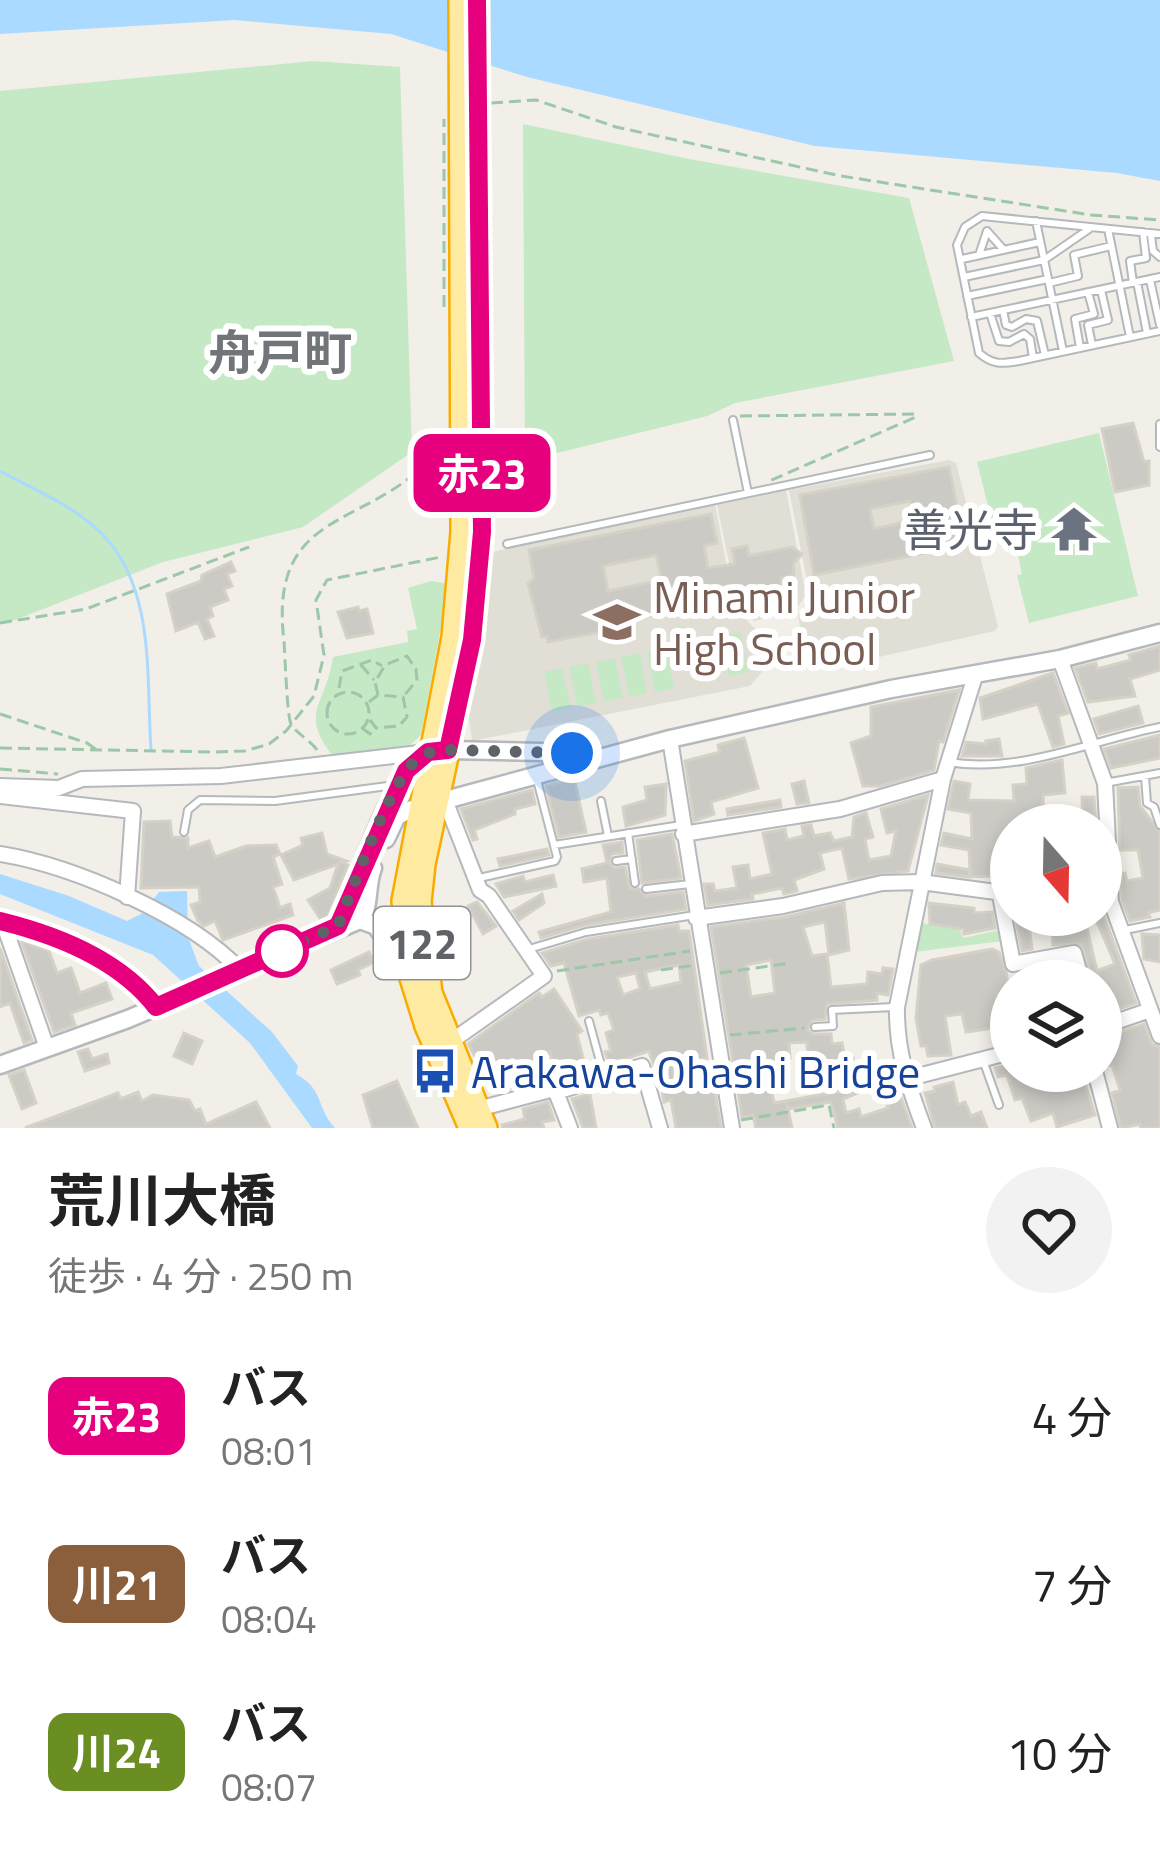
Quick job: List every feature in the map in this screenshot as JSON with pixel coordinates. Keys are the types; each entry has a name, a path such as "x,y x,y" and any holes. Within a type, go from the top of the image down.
{"highway":[{"name":"122","path":"460,0 472,532"},
{"name":"122","path":"477,0 472,532 453,637 420,902 425,965 478,1122"},
{"name":"122","path":"438,751 404,901 411,978 426,1026 478,1122"}],"street":[{"path":"449,1042 544,976 489,896 480,890 443,801 670,739 891,689 1060,659 1160,633"},
{"path":"1060,659 1106,783 1106,804"},
{"path":"924,1128 896,1035 897,1007 943,779 975,676"},
{"path":"670,739 732,1125"},
{"path":"0,786 59,788 82,778 221,776 438,751 608,754"},
{"path":"338,926 406,771 438,751"},
{"path":"682,830 840,809 943,779"},
{"path":"0,796 133,811 128,897"},
{"path":"360,920 368,880 392,828 398,816 412,809"},
{"path":"0,854 91,879 128,897 205,938 236,972"},
{"path":"695,917 783,906 882,883 921,882 990,893"},
{"path":"0,1065 156,1007 360,920 376,926 411,978"},
{"path":"2,922 84,951 129,979 156,1007"},
{"path":"2,922 47,1048"},
{"path":"1122,932 1153,1004 1160,1036"},
{"path":"1035,960 1074,953 1076,960"},
{"path":"1122,1018 1153,1004"},
{"path":"906,1079 990,1057"},
{"path":"478,1122 554,1089 644,1067 660,1128"},
{"path":"556,1092 570,1128"},
{"path":"1100,1092 1111,1128"}],"lane":[{"path":"1150,280 1160,328 999,364 979,353 957,245 964,227 982,216 1151,233"},
{"path":"1036,221 1063,351"},
{"path":"963,277 1044,260 1092,227"},
{"path":"1108,229 1130,337"},
{"path":"979,255 987,231 1004,250"},
{"path":"1151,233 1153,251 1160,257"},
{"path":"1147,333 1130,261 1146,257 1151,233"},
{"path":"960,259 1040,242"},
{"path":"967,296 1078,276 1074,255 1112,246"},
{"path":"971,316 1160,278"},
{"path":"1092,345 1088,325 1108,320 1101,290"},
{"path":"1080,348 1075,319 1094,314 1088,292"},
{"path":"1003,310 1006,325 1012,327 1037,321 1046,355"},
{"path":"990,313 999,341 1024,334 1030,339 1033,358"},
{"path":"736,418 748,493"},
{"path":"1160,424 1160,447"},
{"path":"507,544 930,455"},
{"path":"948,762 979,767 1049,756 1160,727"},
{"path":"476,878 555,861 535,773"},
{"path":"1106,783 1160,773"},
{"path":"1144,777 1148,803 1160,825"},
{"path":"184,832 188,810 200,800 274,801 399,784"},
{"path":"602,801 608,836"},
{"path":"554,844 682,830"},
{"path":"628,833 635,883"},
{"path":"616,861 632,859"},
{"path":"646,889 691,884"},
{"path":"527,950 586,932 695,917"},
{"path":"1122,930 1160,923"},
{"path":"815,1027 833,1026 832,1010 897,1007"},
{"path":"589,1021 605,1078"},
{"path":"982,1059 998,1105"}],"path":[{"path":"483,104 536,100 596,122 841,176 1091,215 1160,220"},
{"path":"444,319 441,138 447,115"},
{"path":"736,418 915,414 768,478 764,489"},
{"path":"324,764 311,740 291,723 280,597 291,561 316,534 412,476 446,438"},
{"path":"0,623 86,609 249,548"},
{"path":"0,748 245,751 268,744 314,696 324,655 316,600 327,580 450,556"},
{"path":"375,682 383,668 402,656 413,660 417,680 403,697"},
{"path":"339,692 358,693 368,704 362,728 347,734 338,733 327,718 342,671 377,661 383,668"},
{"path":"359,664 375,682 378,694"},
{"path":"378,694 403,697"},
{"path":"368,704 378,694"},
{"path":"314,696 332,700"},
{"path":"362,728 370,734 376,728 405,723 403,697"},
{"path":"0,714 87,743 99,752"},
{"path":"368,718 376,728"},
{"path":"0,769 82,778"},
{"path":"661,970 704,962"},
{"path":"544,976 704,962 790,963"},
{"path":"717,1036 815,1027"},
{"path":"723,1075 771,1068"},
{"path":"732,1125 829,1105 834,1128"}],"shaded area":[{"path":"949,460 956,463 998,626 995,631 830,668 805,657 798,615 810,596 789,490"},
{"path":"786,490 806,595 794,612 754,621 738,605 717,505"},
{"name":"Minami Junior High School","path":"715,504 735,609 762,635 767,666 750,686 472,741 469,717 485,637 492,552"}],"green space":[{"path":"313,61 400,67 412,452 303,527 163,562 0,622 0,91"},
{"path":"523,124 909,198 954,361 735,403 707,416 525,461"},
{"name":"善光寺","path":"1099,433 1138,596 1029,623 1017,575 1022,574 1018,555 1028,551 1022,524 994,530 977,462"},
{"path":"431,581 449,584 421,735 410,745 333,756 316,718 333,657 408,642 407,631 417,629 408,588"},
{"path":"740,632 748,672 729,676 721,636"},
{"path":"712,638 720,678 702,682 693,642"},
{"path":"666,648 674,688 655,692 647,652"},
{"path":"640,653 647,693 629,697 621,657"},
{"path":"615,658 623,698 604,702 596,662"},
{"path":"588,663 596,703 578,707 569,667"},
{"path":"562,668 571,708 552,712 544,672"},
{"path":"921,923 960,929 963,938 990,932 1002,941 914,952"}],"water":[{"path":"0,0 1160,0 1160,181 1117,173 815,146 527,77 391,34 235,20 0,34"},
{"path":"0,874 127,921 143,913 159,892 187,891 188,937 199,966 272,1032 298,1066 296,1074 316,1092 335,1128 312,1128 250,1043 153,955 0,894"}],"building":[{"path":"1133,423 1144,462 1149,461 1149,485 1115,492 1102,429"},
{"path":"949,467 965,545 814,575 800,495","holes":["910,501 914,520 874,529 870,509"]},
{"path":"711,514 717,543 704,546 708,568 735,564 732,549 747,546 749,556 792,547 802,554 793,564 794,575 781,578 783,594 772,597 761,592 548,642 547,636 542,637 528,584 534,578 529,550","holes":["656,555 662,580 608,591 603,566"]},
{"path":"231,562 235,571 227,574 232,586 224,589 228,600 210,607 213,616 207,619 214,636 205,639 198,622 176,631 167,594"},
{"path":"358,607 359,611 367,609 373,633 347,638 338,612"},
{"path":"1160,646 1160,670 1130,679 1135,696 1088,702 1075,668 1096,663 1097,669"},
{"path":"1053,673 1068,713 1058,716 1064,744 1053,747 1038,704 983,719 980,698"},
{"path":"959,690 943,742 939,741 934,770 880,786 863,786 851,743 871,736 871,707"},
{"path":"1138,706 1143,723 1099,734 1094,719"},
{"path":"1160,735 1160,758 1111,768 1104,749"},
{"path":"744,738 758,788 711,802 714,814 694,821 685,761 720,752 718,745"},
{"path":"999,739 1002,756 962,756 966,742 987,744"},
{"path":"1062,760 1065,793 1043,795 1043,804 990,804 990,876 970,877 970,871 969,877 936,873 937,864 970,870 969,850 941,845 944,833 972,839 971,813 948,809 954,781 970,784 968,800 1014,801 1013,785 1027,784 1026,768"},
{"path":"574,778 586,832 559,837 546,786"},
{"path":"804,781 809,803 797,804 792,784"},
{"path":"666,784 665,815 626,826 623,807 647,800 645,787"},
{"path":"1138,787 1140,806 1160,832 1160,910 1130,921 1122,900 1122,874 1127,881 1143,878 1138,850 1122,850 1118,788"},
{"path":"532,790 535,804 474,830 477,839 473,840 461,809"},
{"path":"928,795 908,871 849,879 842,848 820,853 824,869 794,880 797,891 784,894 782,888 752,894 753,899 708,905 704,884 713,884 715,891 737,888 733,867 748,865 750,879 772,874 763,833 785,829 787,840 804,836 802,826 811,825 814,836 830,833 834,841 852,837 854,817 866,813 873,837 865,839 869,860 891,856 896,831 887,833 881,809"},
{"path":"780,800 781,807 728,815 727,809"},
{"path":"170,821 172,837 188,838 188,848 209,841 215,857 246,846 276,845 280,854 273,857 282,884 273,887 280,908 290,904 293,915 223,940 215,921 204,926 198,921 191,905 200,902 199,887 141,888 144,822"},
{"path":"322,833 327,854 348,865 328,916 321,920 308,900 330,888 338,864 294,880 281,855 303,845 301,838"},
{"path":"672,834 681,878 642,883 637,840"},
{"path":"622,842 623,853 612,854 609,863 614,868 625,867 630,888 646,896 683,892 686,909 585,925 541,938 539,932 611,912 607,878 584,882 582,869 607,863 603,845"},
{"path":"547,849 549,855 500,866 498,859"},
{"path":"553,875 556,886 504,897 496,884 523,876 525,882"},
{"path":"542,894 544,903 519,920 513,911"},
{"path":"477,902 496,926 483,934 468,906"},
{"path":"844,903 849,950 829,955 825,922 803,927 812,956 827,954 831,987 867,984 868,972 882,974 883,968 893,969 888,995 827,1004 825,1019 812,1020 808,1030 831,1034 832,1044 842,1043 845,1059 853,1058 854,1069 808,1073 807,1042 789,1043 790,1058 777,1060 780,1085 771,1086 774,1103 841,1091 840,1084 875,1076 878,1085 843,1099 846,1113 859,1109 861,1117 888,1108 882,1088 896,1084 912,1128 838,1128 831,1102 788,1109 792,1128 756,1128 753,1115 742,1117 711,927","holes":["771,960 775,993 751,997 746,965"]},
{"path":"929,903 990,912 990,929 964,934 963,929 930,924"},
{"path":"678,925 679,931 689,931 707,1058 678,1064 682,1085 713,1080 721,1128 676,1128 671,1100 664,1102 659,1068 655,1069 649,1051 609,1064 606,1033 614,1030 608,1013 601,1015 599,1010 579,1016 564,963 551,966 542,953 588,939","holes":["679,965 681,982 650,989 645,972","636,973 640,989 623,995 617,977"]},
{"path":"1142,934 1160,935 1160,962 1144,959"},
{"path":"1019,936 1030,936 1032,949 1022,951"},
{"path":"1052,936 1089,936 1094,960 1086,960 1081,944 1053,945"},
{"path":"1103,936 1111,936 1120,960 1113,960"},
{"path":"21,940 49,951 57,973 71,968 80,993 106,983 112,999 71,1013 75,1025 54,1032"},
{"path":"0,948 32,1040 24,1043 10,1003 0,1007"},
{"path":"992,949 1002,960 990,960 990,1028 966,1032 962,1014 945,1016 951,1055 928,1056 926,1046 921,1046 916,1018 921,965"},
{"path":"369,952 374,962 358,970 360,975 337,984 331,970"},
{"path":"1122,965 1136,1003 1122,1008"},
{"path":"554,989 582,1031 577,1034 585,1066 593,1064 594,1069 556,1078 550,1052 519,1075 522,1086 498,1092 493,1075 485,1074 468,1044 539,993 542,997"},
{"path":"1144,1024 1152,1044 1160,1047 1160,1128 1141,1128 1140,1124 1121,1128 1112,1093 1122,1092 1122,1031"},
{"path":"184,1033 202,1041 192,1064 174,1056"},
{"path":"88,1049 92,1059 107,1054 109,1063 85,1071 78,1052"},
{"path":"24,1070 36,1103 22,1109 9,1075"},
{"path":"397,1081 418,1128 373,1128 363,1095"},
{"path":"953,1082 958,1105 965,1102 971,1116 981,1112 987,1128 935,1128 925,1093"},
{"path":"138,1092 142,1101 153,1095 189,1100 195,1111 200,1109 206,1124 256,1102 270,1128 25,1128 118,1093 121,1099"},
{"path":"1012,1092 1088,1092 1095,1115 1057,1127 1053,1113 1031,1121 1022,1098 1015,1100"},
{"path":"590,1094 596,1128 583,1128 572,1099"},
{"path":"548,1102 554,1120 542,1122 544,1128 503,1128 525,1119 523,1109"}],"waterway":[{"path":"0,471 80,515 120,557 132,582 145,636 151,749"}],"bus line":[{"name":"赤23","path":"0,921 84,951 129,979 156,1007 338,926 406,771 428,752 448,750 472,640 482,532 477,0"}],"place":[{"name":"善光寺","path":"1074,529"},
{"name":"Minami Junior High School","path":"617,622"},
{"name":"Arakawa-Ohashi Bridge","path":"435,1071"}],"district":[{"name":"舟戸町","path":"280,352"}],"route":[{"path":"282,951 273,955 338,926 399,784 428,752 572,753"}]}
